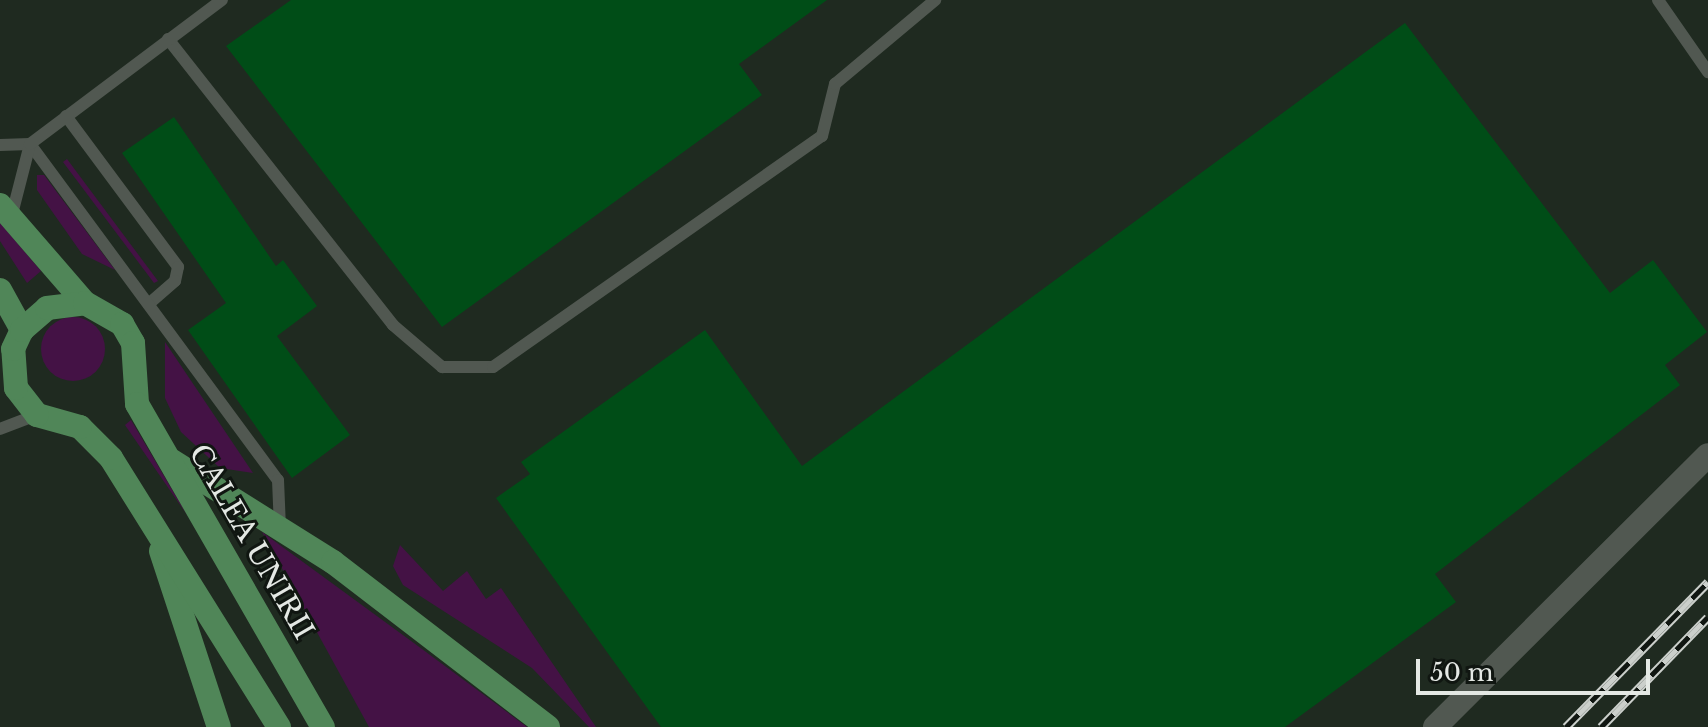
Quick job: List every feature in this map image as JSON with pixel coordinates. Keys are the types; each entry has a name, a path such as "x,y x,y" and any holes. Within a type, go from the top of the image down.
{"main road":[{"path":"5,212 85,303"},
{"path":"0,290 22,330"},
{"path":"85,303 47,308 22,330 6,376 37,415 80,427 111,458 150,514 279,727"},
{"name":"CALEA UNIRII","path":"85,303 122,324 133,343 132,386 167,458 323,727"},
{"path":"167,458 280,528 548,727"},
{"path":"150,514 219,727"}],"street":[{"path":"1435,727 1708,455"}],"lane":[{"path":"5,212 30,144 222,0"},
{"path":"168,39 393,325 442,367 493,367 822,136 835,84 935,0"},
{"path":"1658,0 1708,72"},
{"path":"66,116 178,267 175,281 149,304"},
{"path":"0,145 30,144"},
{"path":"30,144 278,480 280,528"},
{"path":"0,429 37,415"}],"shaded area":[{"path":"0,0 1708,0 1708,727 0,727"},
{"path":"67,159 158,281 154,283 63,162"},
{"path":"37,175 44,175 115,270 82,254 37,190"},
{"path":"0,223 41,271 27,283 0,241"},
{"path":"73,317 91,323 99,331 105,349 99,367 91,375 73,381 55,375 47,367 41,349 47,331 55,323"},
{"path":"165,342 253,473 220,468 181,432 165,398"},
{"path":"131,420 187,515 125,425"},
{"path":"262,532 422,649 527,727 369,727"},
{"path":"400,545 443,591 467,571 486,599 501,588 596,727 589,727 532,668 403,585 393,566"}],"building":[{"path":"291,0 827,0 739,64 762,95 442,327 226,46"},
{"path":"1405,23 1610,293 1653,260 1707,332 1665,365 1680,385 1435,574 1456,602 1285,727 661,727 496,498 530,474 521,462 705,330 802,466"},
{"path":"174,117 276,266 283,260 317,306 277,336 350,435 292,478 188,330 226,303 122,153"}],"railway":[{"path":"1566,727 1708,582"},
{"path":"1601,727 1708,617"}]}
